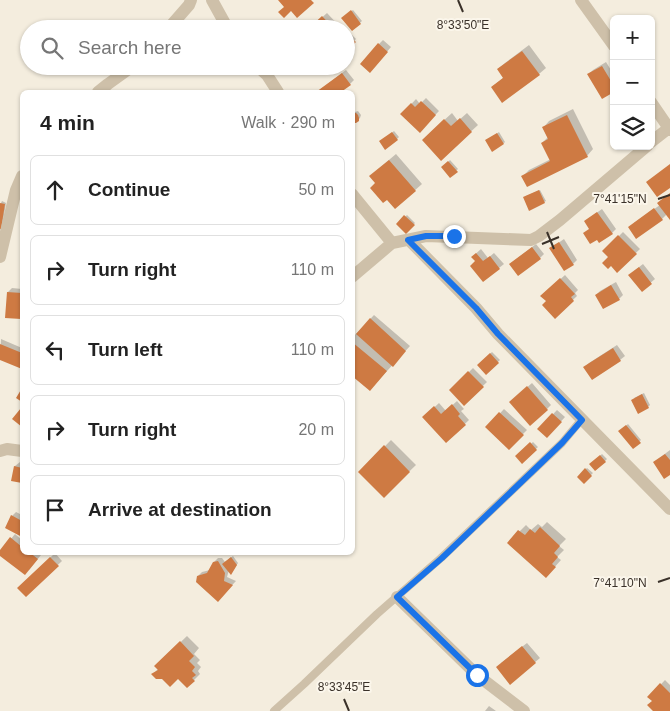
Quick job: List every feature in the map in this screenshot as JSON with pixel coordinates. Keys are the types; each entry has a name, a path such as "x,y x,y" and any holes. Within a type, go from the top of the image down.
{"street":[{"path":"212,0 223,20"},
{"path":"581,0 610,40"},
{"path":"176,20 192,2"},
{"path":"100,90 120,75"},
{"path":"265,75 276,90"},
{"path":"653,105 669,129 655,139"},
{"path":"355,274 392,243 426,236 531,240 560,220 642,150"},
{"path":"0,257 16,190 20,181"},
{"path":"355,198 392,243"},
{"path":"408,240 670,509"},
{"path":"0,451 7,449 20,452"},
{"path":"397,597 477,675 524,711"}],"lane":[{"path":"274,711 377,614 442,558 562,443 582,420"}],"building":[{"path":"278,0 311,0 314,3 297,18 291,11 284,18 278,12 284,7"},
{"path":"351,10 361,24 355,29 355,20 343,20 341,18"},
{"path":"322,16 326,20 318,20"},
{"path":"378,43 388,52 370,73 360,64"},
{"path":"522,51 540,75 502,103 491,87 503,78 497,69"},
{"path":"602,66 610,79 610,94 602,99 587,74"},
{"path":"339,75 344,75 351,85 344,90 319,90"},
{"path":"421,101 436,115 420,133 400,114 411,103 415,107"},
{"path":"355,113 359,118 359,121 356,123"},
{"path":"567,115 588,157 527,187 521,176 550,161 541,143 548,139 542,127"},
{"path":"460,118 472,132 441,161 422,140 444,119 451,126"},
{"path":"392,132 398,140 385,150 379,141"},
{"path":"497,133 504,144 492,152 485,140"},
{"path":"389,160 416,191 395,209 387,200 383,203 370,188 375,183 369,176"},
{"path":"448,161 458,172 450,178 441,167"},
{"path":"670,164 670,188 657,197 646,182"},
{"path":"539,190 545,203 529,211 523,197"},
{"path":"670,193 670,220 657,203"},
{"path":"0,203 5,204 1,229 0,229"},
{"path":"654,208 663,220 636,239 628,227"},
{"path":"597,212 613,234 599,243 597,240 590,244 583,233 589,229 584,221"},
{"path":"404,215 415,225 406,234 396,224"},
{"path":"618,235 637,254 617,273 611,266 608,269 602,263 608,257 602,251"},
{"path":"559,242 574,265 564,271 549,248"},
{"path":"532,247 541,259 518,276 509,264"},
{"path":"476,253 483,261 490,256 500,269 483,282 470,266 475,261 471,257"},
{"path":"639,267 652,284 642,292 628,275"},
{"path":"560,278 575,294 571,297 574,301 555,319 542,305 546,301 540,296"},
{"path":"611,285 620,300 603,309 595,295"},
{"path":"7,292 20,293 20,319 5,318"},
{"path":"370,318 406,351 393,367 356,334"},
{"path":"0,344 20,352 20,368 0,360"},
{"path":"355,344 387,371 370,391 355,378"},
{"path":"613,348 621,361 592,380 583,367"},
{"path":"490,353 499,363 486,375 477,365"},
{"path":"468,371 484,387 464,406 449,390"},
{"path":"527,386 548,410 530,426 509,402"},
{"path":"20,391 20,401 16,398"},
{"path":"642,394 649,408 638,414 631,400"},
{"path":"452,404 460,414 458,416 466,425 446,443 422,417 434,406 441,414"},
{"path":"20,409 20,425 12,419"},
{"path":"499,412 524,435 509,450 485,427"},
{"path":"552,413 562,422 547,438 537,429"},
{"path":"626,425 641,443 633,449 618,431"},
{"path":"530,442 537,450 522,464 515,456"},
{"path":"384,445 410,472 384,498 358,472"},
{"path":"665,454 670,460 670,475 664,479 653,462"},
{"path":"600,455 606,462 595,471 589,464"},
{"path":"14,466 20,468 20,483 11,481"},
{"path":"585,468 592,476 584,484 577,477"},
{"path":"11,515 20,520 20,536 5,528"},
{"path":"540,527 560,546 554,553 558,557 552,564 556,567 546,578 507,543 518,530 525,535 530,529 535,533"},
{"path":"10,537 20,545 20,555 33,555 38,559 25,575 0,556 0,550"},
{"path":"50,557 59,566 26,597 17,588"},
{"path":"231,557 237,565 231,575 222,564"},
{"path":"218,561 225,573 224,581 233,585 218,602 196,582 197,576 207,573 213,562"},
{"path":"180,641 194,656 189,661 195,667 192,671 196,675 192,678 195,681 187,688 178,679 170,687 162,679 156,679 151,674 158,670 154,666"},
{"path":"522,646 536,663 510,685 496,667"},
{"path":"660,683 670,693 670,711 653,711 647,705 652,701 647,697"}],"route":[{"path":"454,236 426,236 408,240 476,308 498,334 582,420 562,443 442,558 397,597 477,675"}]}
